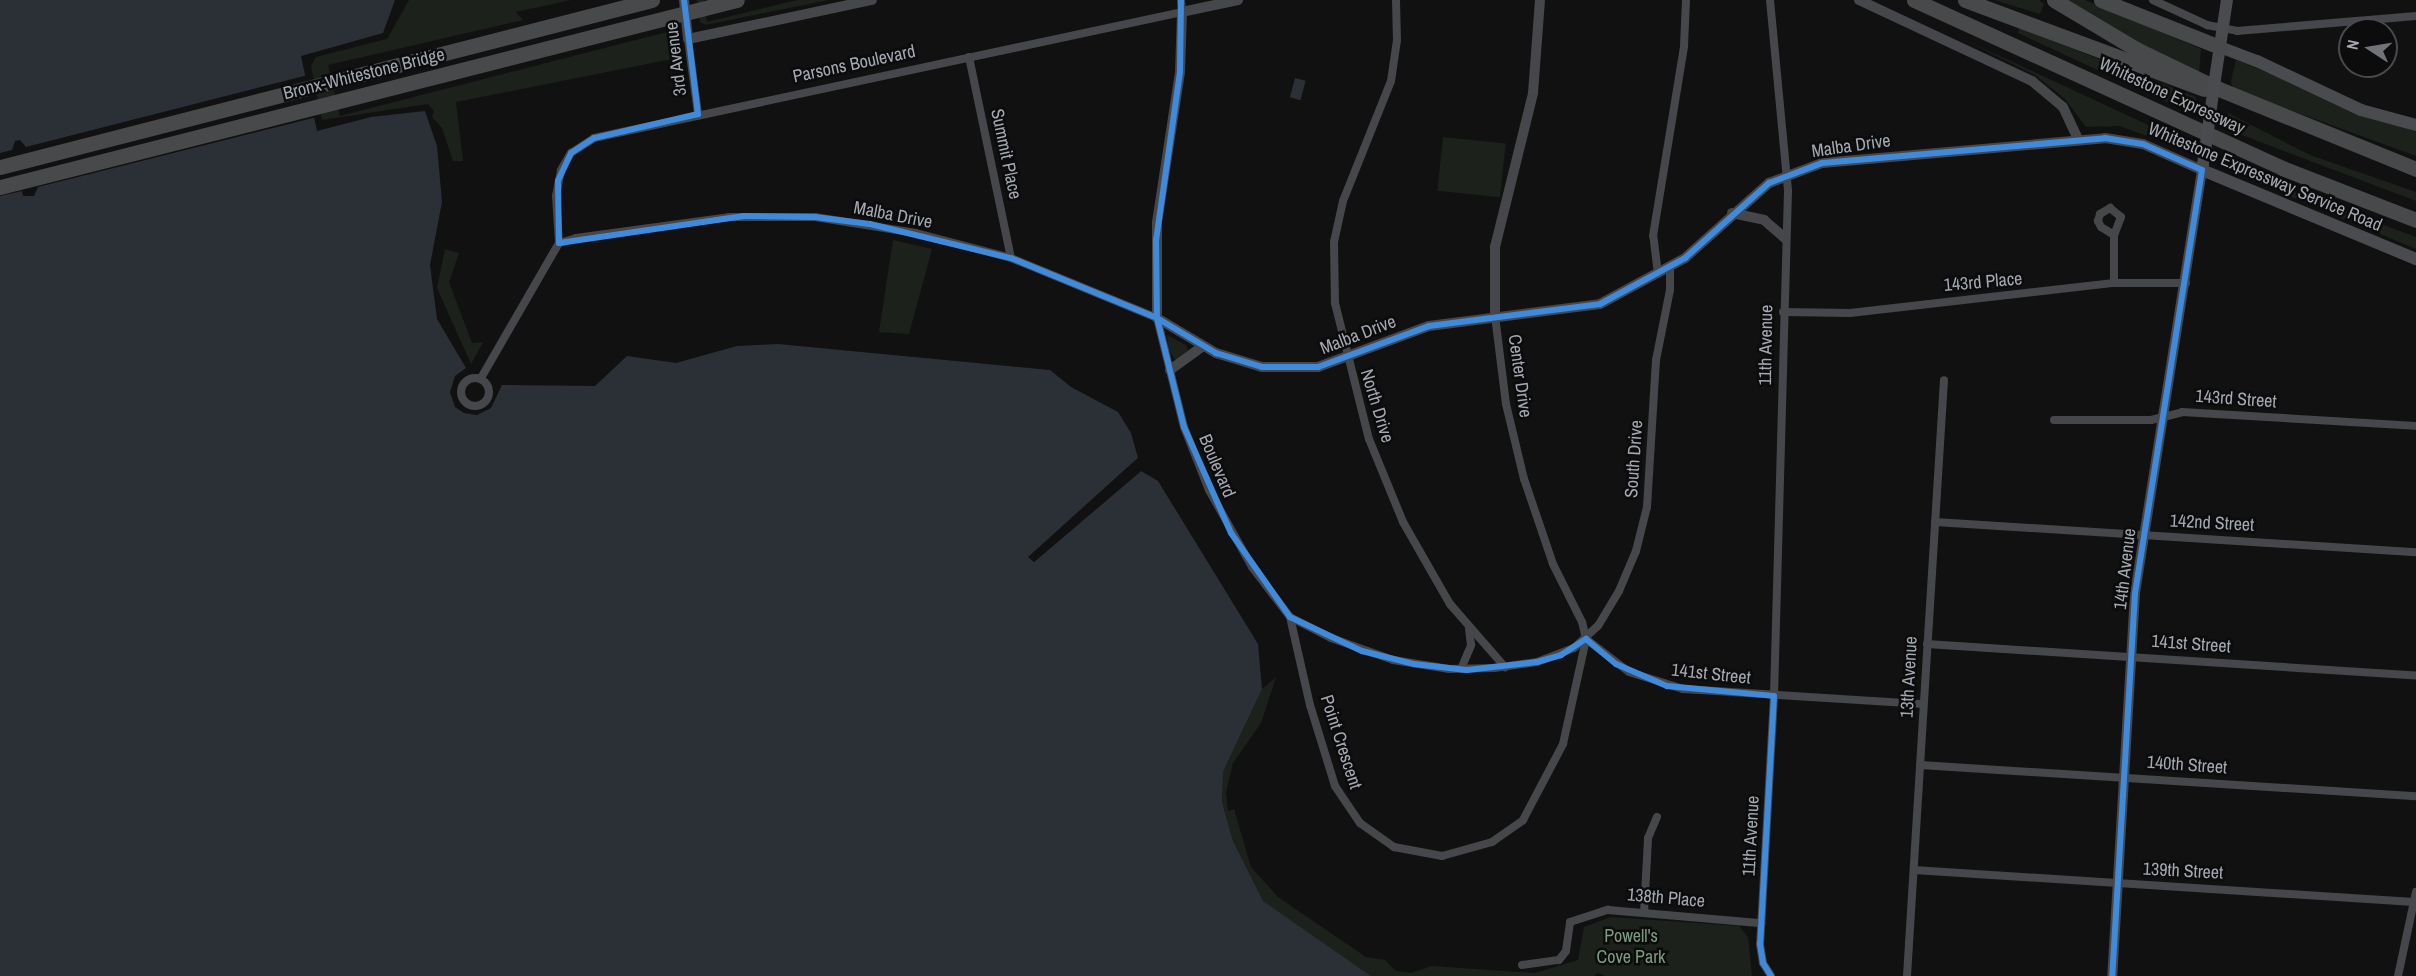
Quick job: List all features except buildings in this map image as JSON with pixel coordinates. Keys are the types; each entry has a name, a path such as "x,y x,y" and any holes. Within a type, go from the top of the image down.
{"highway":[{"name":"Bronx-Whitestone Bridge","path":"0,167 652,0"},
{"name":"Bronx-Whitestone Bridge","path":"0,186 737,0"},
{"name":"Whitestone Expressway","path":"1914,0 2282,168 2416,220"},
{"path":"1932,0 2043,57"},
{"path":"1965,0 2181,83 2247,101"},
{"name":"Whitestone Expressway","path":"2054,0 2136,49 2247,101 2416,169"},
{"path":"2101,0 2220,47"}],"main road":[{"name":"14th Avenue","path":"2202,170 2227,0"},
{"path":"2220,47 2361,110 2416,125"},
{"name":"Whitestone Expressway Service Road","path":"2202,170 2416,259"}],"street":[{"name":"3rd Avenue","path":"684,0 698,114"},
{"path":"688,39 872,0"},
{"name":"Boulevard","path":"1181,0 1180,72 1157,223 1157,318 1184,427 1209,490 1252,567 1290,617 1362,651 1414,664 1461,669 1505,667 1550,658 1586,639"},
{"name":"Parsons Boulevard","path":"559,243 558,181 571,153 594,138 1239,0"},
{"name":"North Drive","path":"1396,0 1397,40 1391,81 1343,201 1334,242 1335,303 1346,358 1369,439 1403,522 1434,579 1469,629 1505,667"},
{"name":"Center Drive","path":"1540,0 1535,82 1495,247 1495,316 1506,404 1524,479 1553,564 1580,617 1586,639"},
{"path":"1658,274 1653,236 1683,55 1686,0"},
{"name":"11th Avenue","path":"1770,0 1787,174 1774,696 1761,923 1761,954 1771,976"},
{"path":"1859,0 2032,81 2063,107 2078,139"},
{"path":"2153,0 2222,29 2242,31 2416,16"},
{"name":"Summit Place","path":"969,57 1011,258"},
{"name":"Malba Drive","path":"559,243 729,217 786,215 870,224 1011,258 1157,318 1203,346 1262,367 1281,369 1318,367 1410,332 1495,316 1580,309 1617,297 1692,252 1732,213 1787,174 1850,158 2078,139"},
{"name":"Whitestone Expressway Service Road","path":"2078,139 2136,142 2202,170"},
{"name":"14th Avenue","path":"2112,976 2132,656 2144,535 2186,283 2202,170"},
{"path":"1732,213 1764,220 1785,238"},
{"path":"2114,235 2114,283"},
{"path":"481,378 559,243"},
{"name":"South Drive","path":"1586,639 1615,599 1644,523 1656,360 1670,290 1670,267"},
{"name":"143rd Place","path":"1783,312 1850,313 2114,283 2186,283"},
{"path":"1170,370 1203,346"},
{"name":"13th Avenue","path":"1907,976 1944,380"},
{"name":"143rd Street","path":"2054,420 2151,420 2182,412 2416,426"},
{"name":"142nd Street","path":"1935,522 2416,552"},
{"name":"Point Crescent","path":"1290,617 1318,734 1346,806 1380,839 1424,855 1442,856 1492,842 1513,830 1534,806 1570,723 1586,639"},
{"path":"1461,669 1471,645 1469,629"},
{"name":"141st Street","path":"1586,639 1622,668 1667,686 1774,696 1924,704"},
{"name":"141st Street","path":"1927,644 2416,676"},
{"name":"140th Street","path":"1920,765 2416,796"},
{"path":"1644,913 1648,838 1657,817"},
{"name":"139th Street","path":"1914,870 2414,902"},
{"path":"2398,976 2416,892"},
{"name":"138th Place","path":"1522,965 1550,964 1559,960 1566,951 1570,922 1608,909 1761,923"}],"green space":[{"path":"409,0 571,0 516,12 523,20 328,65 340,116 671,31 677,58 456,102 463,161 453,161 442,128 432,117 434,111 428,104 322,120 311,66 316,57 387,39"},
{"path":"697,0 704,0 707,22 797,0 829,0 705,25 700,22"},
{"path":"1994,0 2039,0 2044,4 2040,14"},
{"path":"2063,0 2085,0 2201,49 2199,73 2149,50"},
{"path":"2019,28 2196,97 2194,115 2018,33"},
{"path":"1961,38 2189,144 2189,148 2184,149 2119,126 2086,127 2065,99 2035,75"},
{"path":"2236,60 2416,132 2416,156 2233,89 2231,81"},
{"path":"2228,113 2310,155 2416,192 2416,201 2226,129"},
{"path":"1443,137 1506,144 1500,197 1437,191"},
{"path":"2222,159 2286,189 2416,237 2416,249 2223,168"},
{"path":"893,240 932,249 909,334 879,332"},
{"path":"445,249 459,253 449,282 472,343 483,342 471,364 437,288"},
{"path":"1167,335 1186,345 1188,350 1176,361 1168,349"},
{"name":"Powell's Cove Park","path":"1276,677 1261,723 1233,763 1226,792 1228,811 1234,809 1251,867 1278,897 1366,957 1385,960 1396,971 1411,973 1432,966 1535,973 1578,960 1584,927 1611,917 1739,926 1748,937 1752,976 1605,976 1598,973 1594,976 1371,976 1263,901 1233,841 1222,802 1223,772 1262,689"}],"shaded area":[{"path":"0,0 395,0 383,33 301,56 317,131 371,117 425,111 437,146 442,202 430,265 437,319 466,368 455,376 450,392 455,407 464,413 477,415 491,408 502,385 595,386 627,356 676,363 737,346 778,344 1050,370 1071,387 1118,412 1131,433 1138,458 1029,557 1034,562 1141,471 1158,481 1258,644 1262,689 1223,772 1222,802 1233,841 1263,901 1371,976 0,976"},
{"path":"1295,78 1306,81 1300,100 1290,97"}],"pier":[{"path":"308,75 317,117 38,187 34,196 23,196 22,191 0,196 0,153 12,150 15,141 20,140 26,147"},
{"path":"1140,456 1033,557 1141,468 1141,471 1034,562 1028,557"}],"cycle path":[{"path":"684,0 698,114 594,138 571,153 558,181 559,243 744,216 815,217 870,224 1011,258 1157,318 1216,353 1262,367 1318,367 1429,326 1600,304 1685,258 1769,183 1822,163 2105,138 2143,144 2202,170 2135,593 2112,976"},
{"path":"1181,0 1180,72 1156,240 1157,318 1184,427 1231,533 1290,617 1362,651 1414,664 1467,670 1537,662 1561,655 1586,639 1616,664 1667,686 1774,696 1760,944 1763,963 1771,976"}]}
